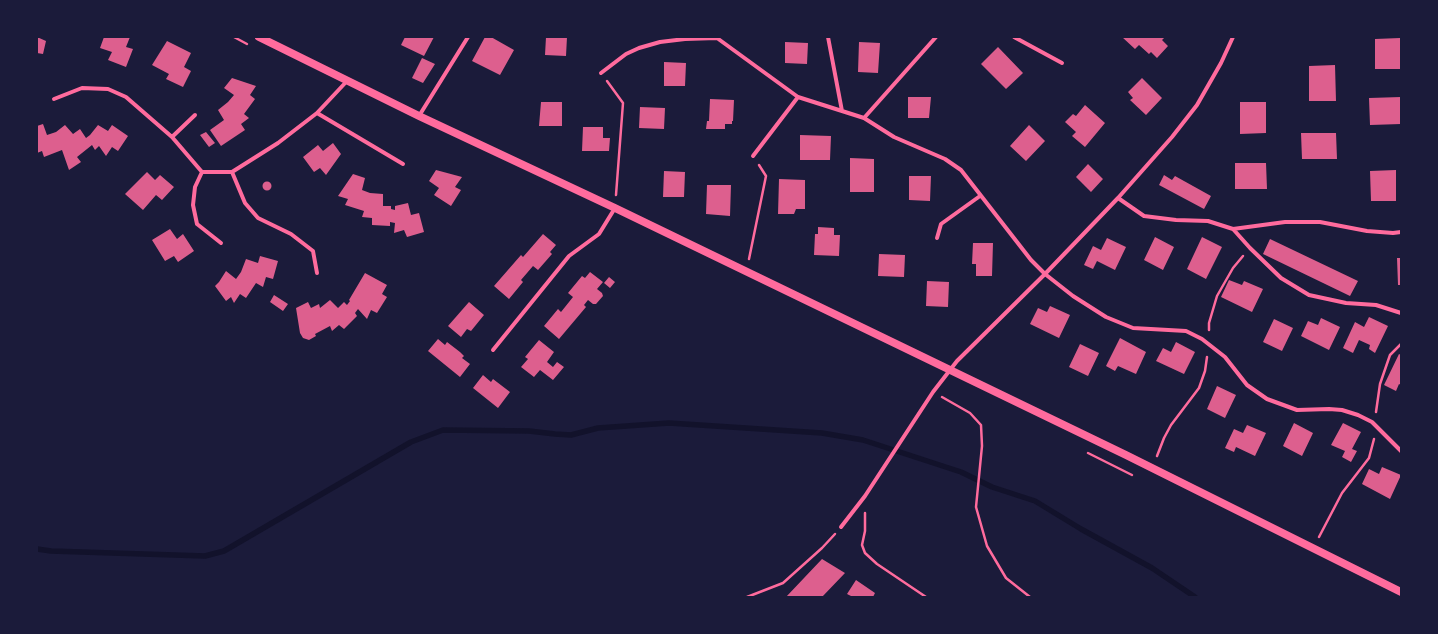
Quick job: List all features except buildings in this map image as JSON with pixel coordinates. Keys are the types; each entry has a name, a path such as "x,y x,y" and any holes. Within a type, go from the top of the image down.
{"main road":[{"path":"259,37 419,116 616,208 950,369 1401,592"}],"street":[{"path":"419,116 468,37"},
{"path":"828,37 842,111"},
{"path":"864,118 936,37"},
{"path":"1014,37 1062,63"},
{"path":"841,527 865,496 950,369 1118,198 1172,137 1197,105 1221,63 1233,37"},
{"path":"601,73 626,54 640,48 660,42 717,38 798,97 864,118 894,137 946,159 961,170 1031,260 1045,274 1073,296 1106,316 1133,328 1186,330 1202,339 1225,357 1247,385 1267,399 1297,410 1342,410 1358,415 1374,424 1401,451"},
{"path":"54,99 82,88 108,89 126,97 172,137 202,172 232,172 278,143 317,113 347,81"},
{"path":"753,156 798,97"},
{"path":"317,113 403,164"},
{"path":"172,137 195,115"},
{"path":"202,172 195,187 193,205 197,224 221,243"},
{"path":"232,172 245,204 258,218 291,234 313,251 317,273"},
{"path":"937,238 941,224 980,196"},
{"path":"1118,198 1144,216 1176,220 1208,221 1233,229 1285,222 1320,222 1367,231 1393,233 1401,232"},
{"path":"494,350 569,256 599,234 616,208"},
{"path":"1233,229 1281,278 1309,295 1346,303 1376,305 1401,313"}],"path":[{"path":"601,73 622,103 616,208"},
{"path":"744,270 749,258 766,176 753,156"},
{"path":"1152,468 1171,425 1198,388 1205,371 1209,344 1209,323 1217,296 1234,268 1250,248"},
{"path":"1314,548 1342,493 1369,458 1374,441 1374,424 1380,384 1390,355 1401,344"},
{"path":"934,392 970,413 981,425 982,446 976,508 987,546 1006,578 1030,597"},
{"path":"865,496 865,531 862,545 865,553 877,564 926,597"},
{"path":"747,597 782,583 822,548 841,527"}],"waterway":[{"path":"37,549 51,551 205,556 224,551 411,442 443,430 529,431 571,435 598,428 669,423 822,433 863,440 961,472 992,487 1035,501 1081,529 1152,568 1195,597"}]}
